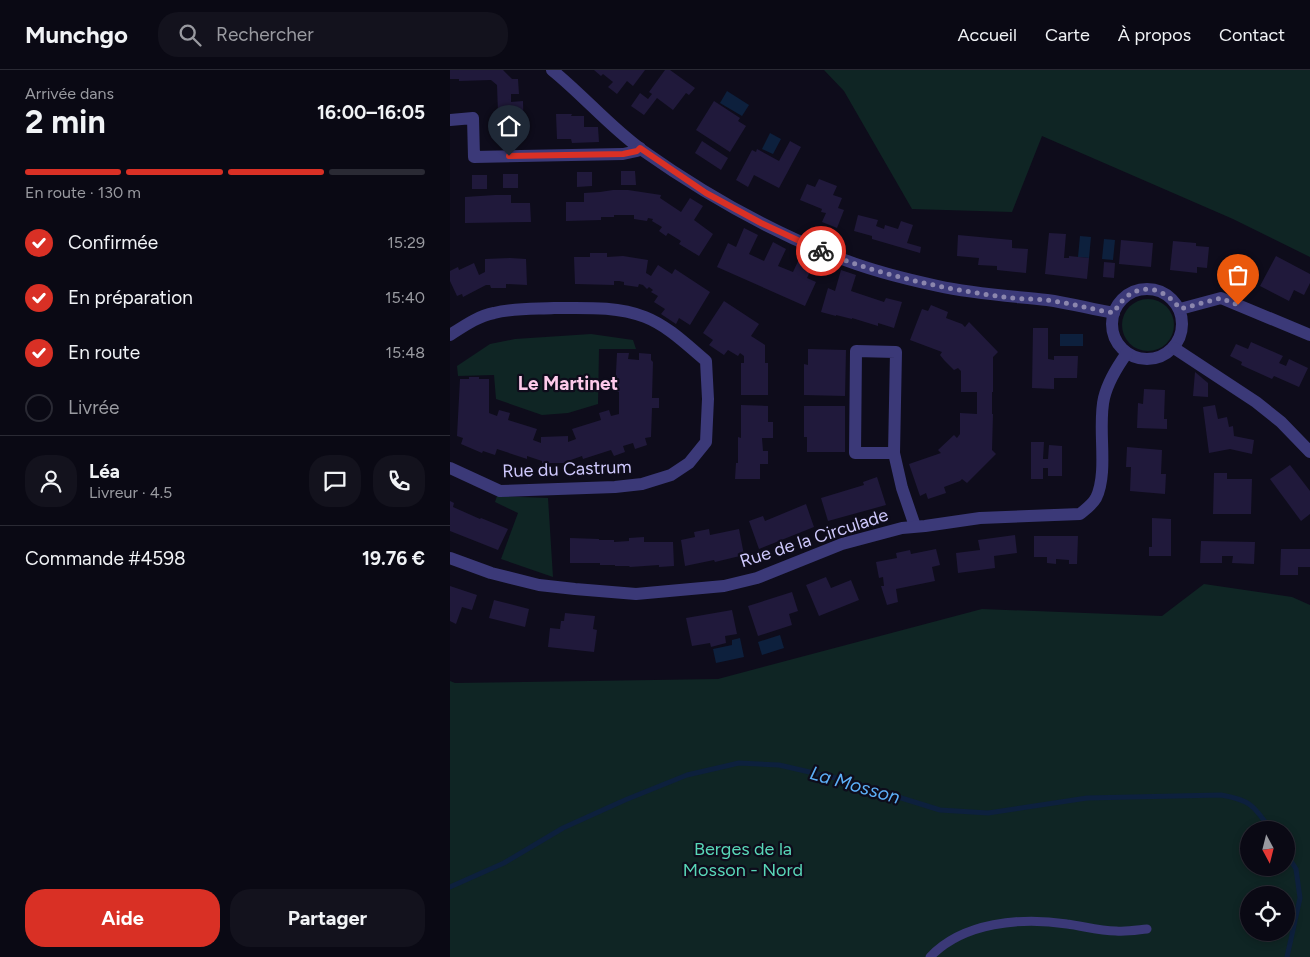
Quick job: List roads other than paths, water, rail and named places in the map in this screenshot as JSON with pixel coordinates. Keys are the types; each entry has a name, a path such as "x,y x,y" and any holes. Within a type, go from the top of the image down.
{"street":[{"path":"552,70 640,148 706,193 802,243 839,258 894,275 940,286 1012,298 1048,300 1114,313"},
{"path":"450,120 473,118 474,157 623,154 637,151 640,148"},
{"path":"1151,289 1163,292 1173,299 1180,309 1183,319 1180,340 1174,348 1156,359 1136,358 1127,353 1119,345 1114,335 1112,324 1114,313 1119,302 1128,294 1139,290 1151,289"},
{"path":"1180,309 1221,298 1310,335"},
{"name":"Rue du Castrum","path":"450,335 474,320 492,313 519,309 594,308 634,314 646,317 667,328 706,361 708,399 706,442 689,463 671,475 642,484 615,488 500,491 450,468"},
{"path":"1174,348 1256,402 1281,422 1310,452"},
{"path":"894,454 855,453 856,351 896,352 894,454 902,488 915,526"},
{"name":"Rue de la Circulade","path":"450,558 490,573 540,585 575,590 636,594 717,587 757,578 842,544 876,534 915,526 980,518 1080,514 1090,507 1101,482 1104,400 1108,385 1127,353"}],"lane":[{"path":"930,957 955,937 997,924 1024,921 1048,922 1118,932 1147,930"}],"water":[{"path":"727,91 749,105 742,116 720,103"},
{"path":"770,133 781,139 773,154 762,149"},
{"path":"1080,236 1091,237 1089,258 1078,257"},
{"path":"1104,239 1115,240 1113,260 1102,259"},
{"path":"1060,334 1083,334 1083,346 1060,346"},
{"path":"780,635 784,648 762,655 758,642"},
{"path":"740,638 744,657 716,663 713,649 732,645 732,640"}],"waterway":[{"name":"La Mosson","path":"450,887 504,863 563,828 625,800 687,775 739,763 779,765 840,779 940,810 988,813 1087,798 1221,795 1246,802 1256,810 1264,821"},
{"name":"La Mosson","path":"1287,957 1300,898 1295,867"}],"district":[{"name":"Le Martinet","path":"568,383"}],"park label":[{"name":"Berges de la Mosson - Nord","path":"743,860"}]}
